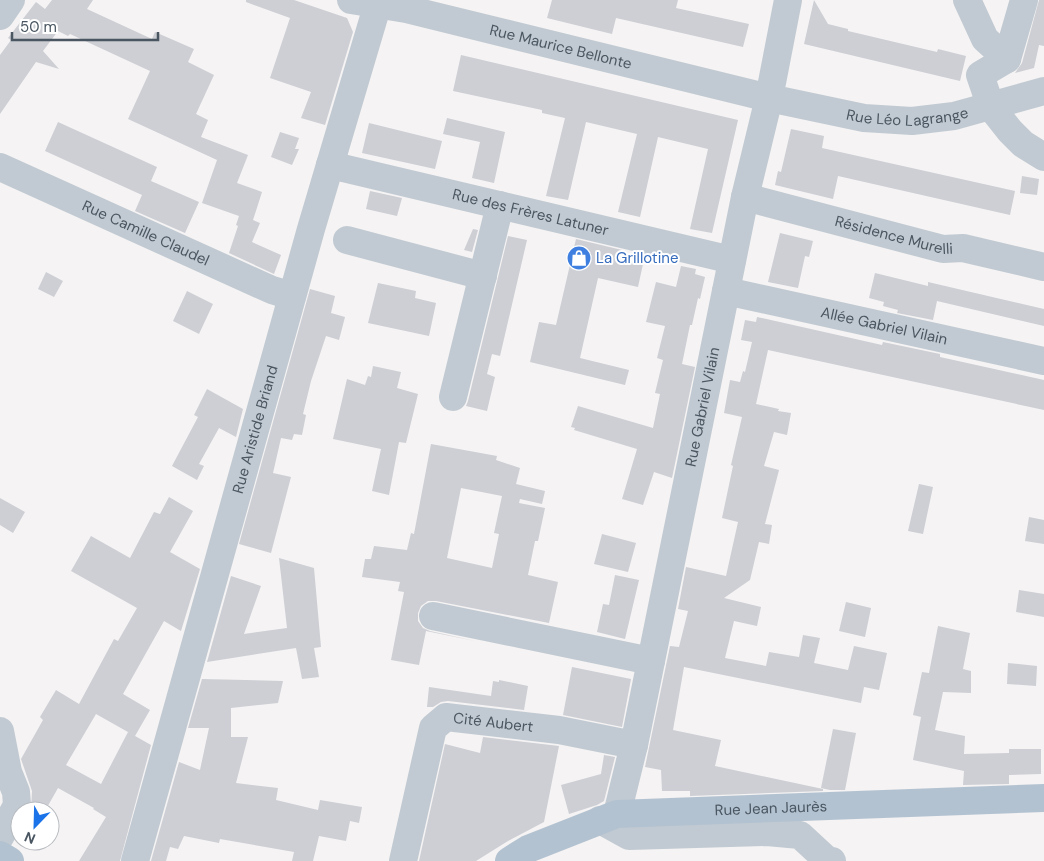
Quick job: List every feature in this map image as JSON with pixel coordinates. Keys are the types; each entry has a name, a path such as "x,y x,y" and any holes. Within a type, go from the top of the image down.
{"main road":[{"name":"Rue Jean Jaurès","path":"522,857 608,817 1044,798"},
{"path":"0,855 10,861"}],"street":[{"path":"0,16 11,0"},
{"name":"Rue Maurice Bellonte","path":"350,0 406,9 769,98"},
{"name":"Rue Gabriel Vilain","path":"608,817 634,745 745,197 769,98 788,0"},
{"path":"966,0 985,39 1007,59"},
{"path":"1024,0 1007,59 980,75 991,107 1023,144 1044,157"},
{"name":"Rue Aristide Briand","path":"135,861 292,296 378,3"},
{"name":"Rue Léo Lagrange","path":"769,98 864,118 912,121 954,116 1035,94"},
{"name":"Rue des Frères Latuner","path":"330,165 732,260"},
{"name":"Rue Camille Claudel","path":"0,167 272,290 292,296"},
{"name":"Résidence Murelli","path":"745,197 943,248 963,248 1044,268"},
{"path":"453,396 500,205"},
{"path":"347,240 482,276"},
{"name":"Allée Gabriel Vilain","path":"726,291 1044,361"},
{"path":"433,616 651,661"},
{"name":"Cité Aubert","path":"403,861 433,728 446,717 559,730 634,745"},
{"path":"0,731 8,772 16,792 17,805 0,837"},
{"path":"608,817 629,836 767,832 800,835 828,861"}],"building":[{"path":"52,0 93,0 87,9 152,39 155,32 194,49 188,62 214,75 196,114 208,120 201,137 248,155 237,183 262,192 253,220 260,223 252,242 281,255 274,274 229,253 238,226 236,225 239,216 202,203 217,160 128,119 150,71 70,34 68,36 58,31 43,51 59,69 36,62 0,114 0,55 11,40 8,38 36,2 45,9"},
{"path":"246,0 294,0 347,18 353,32 325,125 301,118 311,92 270,78 290,18 246,2"},
{"path":"552,0 678,0 676,8 749,24 743,47 616,18 612,34 547,18"},
{"path":"814,0 828,24 848,29 848,31 937,52 938,49 966,56 960,81 804,44"},
{"path":"1039,0 1044,0 1044,46 1039,45 1034,68 1015,73 1022,63"},
{"path":"461,55 738,120 712,233 690,229 708,149 658,137 640,217 618,212 637,134 586,122 568,200 546,196 565,118 542,113 542,110 453,91"},
{"path":"447,118 505,132 494,183 472,178 480,142 443,134"},
{"path":"58,122 157,167 151,181 199,202 185,233 135,211 142,195 45,151"},
{"path":"369,123 442,141 435,169 362,153"},
{"path":"791,129 824,136 822,148 1015,191 1010,215 838,176 833,199 775,185 778,171 781,172"},
{"path":"280,132 299,138 295,149 299,149 292,165 271,157"},
{"path":"1022,176 1039,179 1037,195 1020,193"},
{"path":"370,191 402,198 397,216 366,209"},
{"path":"473,229 478,230 472,252 464,250"},
{"path":"780,233 813,241 809,257 805,256 798,288 768,282"},
{"path":"508,236 527,240 500,356 492,354 487,374 495,377 487,411 466,406"},
{"path":"576,239 622,250 620,258 643,264 638,287 598,278 580,358 629,370 625,385 530,362 539,322 556,325"},
{"path":"681,266 696,269 695,274 705,277 692,325 690,325 682,364 695,367 672,478 654,472 643,505 622,499 637,449 574,430 575,428 571,427 578,406 653,428 660,394 655,393 663,360 657,358 665,326 646,322 656,282 676,287"},
{"path":"46,272 63,281 54,297 38,289"},
{"path":"875,273 928,286 928,282 1044,309 1044,326 937,301 933,320 897,313 898,310 883,306 884,302 869,298"},
{"path":"378,283 416,291 415,298 436,303 429,336 368,323"},
{"path":"310,289 335,296 331,313 345,317 339,340 326,336 311,381 303,414 306,415 302,435 294,434 292,440 281,438 273,473 291,477 271,553 239,544"},
{"path":"187,291 213,304 199,334 173,321"},
{"path":"757,317 882,345 883,342 940,354 940,357 1044,380 1044,410 768,350 756,404 791,413 787,435 774,432 764,466 779,470 765,524 772,525 769,544 759,542 750,580 724,598 761,607 757,626 734,621 725,658 766,666 769,652 799,657 803,635 820,638 814,663 848,670 854,646 887,653 879,690 864,687 861,703 684,667 673,730 721,740 715,766 823,789 823,791 690,796 690,791 662,791 661,770 645,767 670,646 679,647 688,611 678,609 686,567 726,576 738,522 722,518 742,417 724,413 730,380 740,382 743,371 745,372 752,342 741,340 745,320 756,322"},
{"path":"373,366 401,372 397,388 418,394 406,443 399,442 389,495 372,491 381,449 333,439 347,379 365,385 368,376 371,377"},
{"path":"207,389 243,409 236,437 219,428 199,464 204,466 197,480 172,466 198,417 194,415"},
{"path":"431,444 497,456 496,460 520,468 516,484 545,491 542,504 520,499 519,503 545,508 538,541 535,541 528,575 558,582 549,623 428,601 421,606 418,613 418,621 423,628 475,641 426,631 419,665 391,660 404,592 398,591 400,582 362,577 365,559 371,559 374,546 407,550 411,533 414,534","holes":["461,488 502,496 494,533 499,534 492,568 447,558"]},
{"path":"919,484 933,487 923,534 908,531"},
{"path":"169,497 193,511 170,552 200,569 181,631 164,621 123,694 150,710 135,736 151,745 120,861 79,861 106,817 58,788 51,801 32,801 32,791 21,759 43,720 40,717 56,690 79,704 114,639 118,641 137,608 71,571 91,536 130,558 154,512 160,514","holes":["96,714 128,732 101,784 66,765"]},
{"path":"0,498 25,512 13,533 0,525"},
{"path":"1029,517 1044,520 1044,544 1025,541"},
{"path":"602,534 636,543 628,572 594,564"},
{"path":"279,558 314,568 321,647 314,648 319,677 302,679 296,648 207,662 231,576 261,586 244,634 287,628"},
{"path":"615,575 639,580 625,639 597,632 603,604 609,605"},
{"path":"1019,590 1044,594 1044,617 1016,612"},
{"path":"846,602 871,608 865,637 839,631"},
{"path":"938,626 970,633 963,669 971,671 971,693 943,692 935,730 965,736 964,754 1009,753 1009,749 1041,749 1041,774 1009,775 1009,784 963,785 964,771 913,760 921,717 913,715 922,672 929,673"},
{"path":"1008,663 1037,666 1036,686 1007,684"},
{"path":"572,667 631,679 622,727 563,715"},
{"path":"202,679 283,681 278,703 231,708 231,737 248,737 236,783 278,788 276,800 318,810 320,800 362,807 359,823 350,821 346,841 319,836 313,861 292,861 294,852 220,839 219,843 184,836 178,849 170,847 166,861 151,861 179,762 200,770 209,728 188,728"},
{"path":"499,680 528,686 524,710 448,701 441,702 433,707 427,707 429,687 491,696 493,681 499,682"},
{"path":"833,729 856,733 845,790 821,788"},
{"path":"483,737 559,746 544,822 476,861 419,861 445,744 480,753"},
{"path":"604,755 615,757 604,801 569,814 561,785 601,774"}],"place":[{"name":"La Grillotine","path":"579,258"}]}
